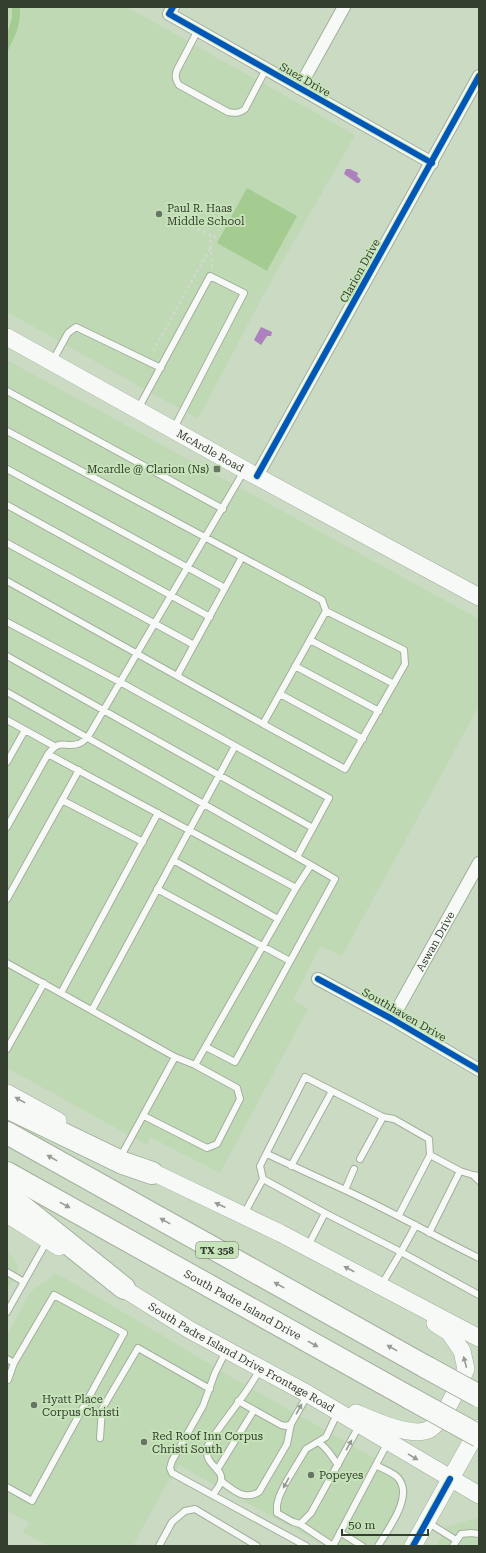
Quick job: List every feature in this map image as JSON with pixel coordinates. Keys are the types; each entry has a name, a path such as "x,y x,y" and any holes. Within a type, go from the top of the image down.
{"highway":[{"path":"7,1107 123,1163 152,1173"},
{"name":"TX 358","path":"7,1133 479,1396"},
{"name":"South Padre Island Drive","path":"7,1173 479,1436"},
{"path":"7,1196 124,1288"}],"main road":[{"name":"McArdle Road","path":"7,337 251,473 479,597"},
{"path":"7,1093 152,1173 308,1248 479,1338"},
{"name":"South Padre Island Drive Frontage Road","path":"7,1214 190,1330 226,1351 308,1394 479,1495"},
{"path":"308,1394 394,1428 412,1431 428,1430 437,1423 451,1400 466,1369 462,1351 449,1332 411,1308 382,1287"},
{"path":"413,1546 479,1428"}],"street":[{"path":"299,88 344,7"},
{"name":"Suez Drive","path":"171,11 198,30 432,163"},
{"name":"Clarion Drive","path":"251,473 432,163 479,76"},
{"name":"Aswan Drive","path":"392,1019 479,863"},
{"name":"Southhaven Drive","path":"318,979 392,1019 479,1070"}],"lane":[{"path":"198,30 175,75 179,85 228,112 240,112 245,109 266,69"},
{"path":"138,410 210,276 244,293 173,430"},
{"path":"52,362 68,333 76,327 161,368"},
{"path":"7,391 223,509"},
{"path":"7,431 322,600 326,611 404,650 405,664 345,769 7,581"},
{"path":"7,469 225,588"},
{"path":"7,827 54,746 79,743 87,738 205,538 223,509 251,473"},
{"path":"7,505 210,617"},
{"path":"7,543 194,645"},
{"path":"177,676 242,558"},
{"path":"263,724 326,611"},
{"path":"7,622 120,682 329,798 297,857"},
{"path":"310,640 394,684"},
{"path":"7,656 313,828"},
{"path":"295,666 379,711"},
{"path":"7,692 335,879 235,1062 206,1047"},
{"path":"280,694 362,739"},
{"path":"7,720 54,746"},
{"path":"7,762 25,730"},
{"path":"92,1010 235,746"},
{"path":"48,754 296,888"},
{"path":"7,899 79,770"},
{"path":"62,800 143,842"},
{"path":"61,993 158,813"},
{"path":"173,860 278,919"},
{"path":"195,1066 278,919 311,865"},
{"path":"157,889 290,961"},
{"path":"7,963 175,1057 237,1088 240,1099 218,1144 206,1148 144,1116"},
{"path":"7,1049 44,983"},
{"path":"121,1156 175,1057"},
{"path":"243,1216 263,1179 260,1166 305,1077 383,1117 394,1119 429,1139 430,1155 399,1215"},
{"path":"291,1166 332,1091"},
{"path":"360,1159 383,1117"},
{"path":"266,1154 399,1215 429,1233 479,1258"},
{"path":"430,1155 476,1176 479,1181"},
{"path":"345,1190 354,1169"},
{"path":"429,1233 460,1170"},
{"path":"263,1179 479,1295"},
{"path":"308,1248 325,1213"},
{"path":"382,1287 416,1225"},
{"path":"7,1312 10,1300 24,1282 48,1240"},
{"path":"7,1273 24,1282"},
{"path":"7,1487 32,1501 124,1333 54,1295 14,1363 8,1380"},
{"path":"100,1438 102,1409 138,1348 210,1389"},
{"path":"226,1351 203,1406 172,1461 170,1468 172,1473 306,1546"},
{"path":"7,1359 14,1363"},
{"path":"213,1495 221,1481 220,1475 209,1461 206,1453 208,1445 238,1401 252,1385 260,1369"},
{"path":"221,1481 239,1494 254,1495 259,1492 287,1444 291,1424 308,1394"},
{"path":"238,1401 281,1425 286,1426 291,1424"},
{"path":"217,1470 254,1410"},
{"path":"338,1412 326,1437 306,1450 285,1484 279,1497 277,1513 293,1522 300,1524 334,1546 388,1442"},
{"path":"300,1524 311,1513 360,1425"},
{"path":"318,1442 325,1446 338,1465"},
{"path":"376,1465 398,1478 403,1489 404,1498 378,1546"},
{"path":"158,1546 172,1522 185,1511 195,1510 257,1546"},
{"path":"426,1522 454,1543 461,1534 479,1534"},
{"path":"340,1532 362,1546"}],"path":[{"path":"192,226 218,239"},
{"path":"210,234 213,278"},
{"path":"153,351 211,247"}],"shaded area":[{"name":"Paul R. Haas Middle School","path":"7,7 127,7 355,135 265,292 198,419 7,312"},
{"path":"12,7 20,7 20,20 15,36 7,52 7,34 12,19"},
{"path":"346,169 350,169 358,173 357,176 361,180 359,183 344,174"},
{"path":"247,188 297,216 267,271 217,243"},
{"path":"261,327 272,332 271,336 267,336 261,345 254,340"},
{"path":"7,360 479,619 479,706 342,956 320,946 293,1000 308,1009 220,1173 150,1137 147,1145 7,1068"},
{"path":"7,1251 11,1254 19,1269 7,1291"},
{"path":"56,1273 223,1372 402,1474 409,1494 401,1516 384,1546 325,1546 179,1465 173,1478 167,1483 133,1546 48,1546 23,1532 29,1522 7,1511 7,1335 31,1291"},
{"path":"479,1517 479,1546 436,1546 446,1527"}],"cycle path":[{"path":"173,7 169,14 432,163"},
{"path":"257,476 479,76"},
{"path":"318,979 392,1019 479,1070"},
{"path":"413,1546 450,1479"}],"place":[{"name":"Paul R. Haas Middle School","path":"159,214"},
{"name":"Mcardle @ Clarion (Ns)","path":"217,469"},
{"name":"Hyatt Place Corpus Christi","path":"34,1405"},
{"name":"Red Roof Inn Corpus Christi South","path":"144,1442"},
{"name":"Popeyes","path":"311,1475"}]}
